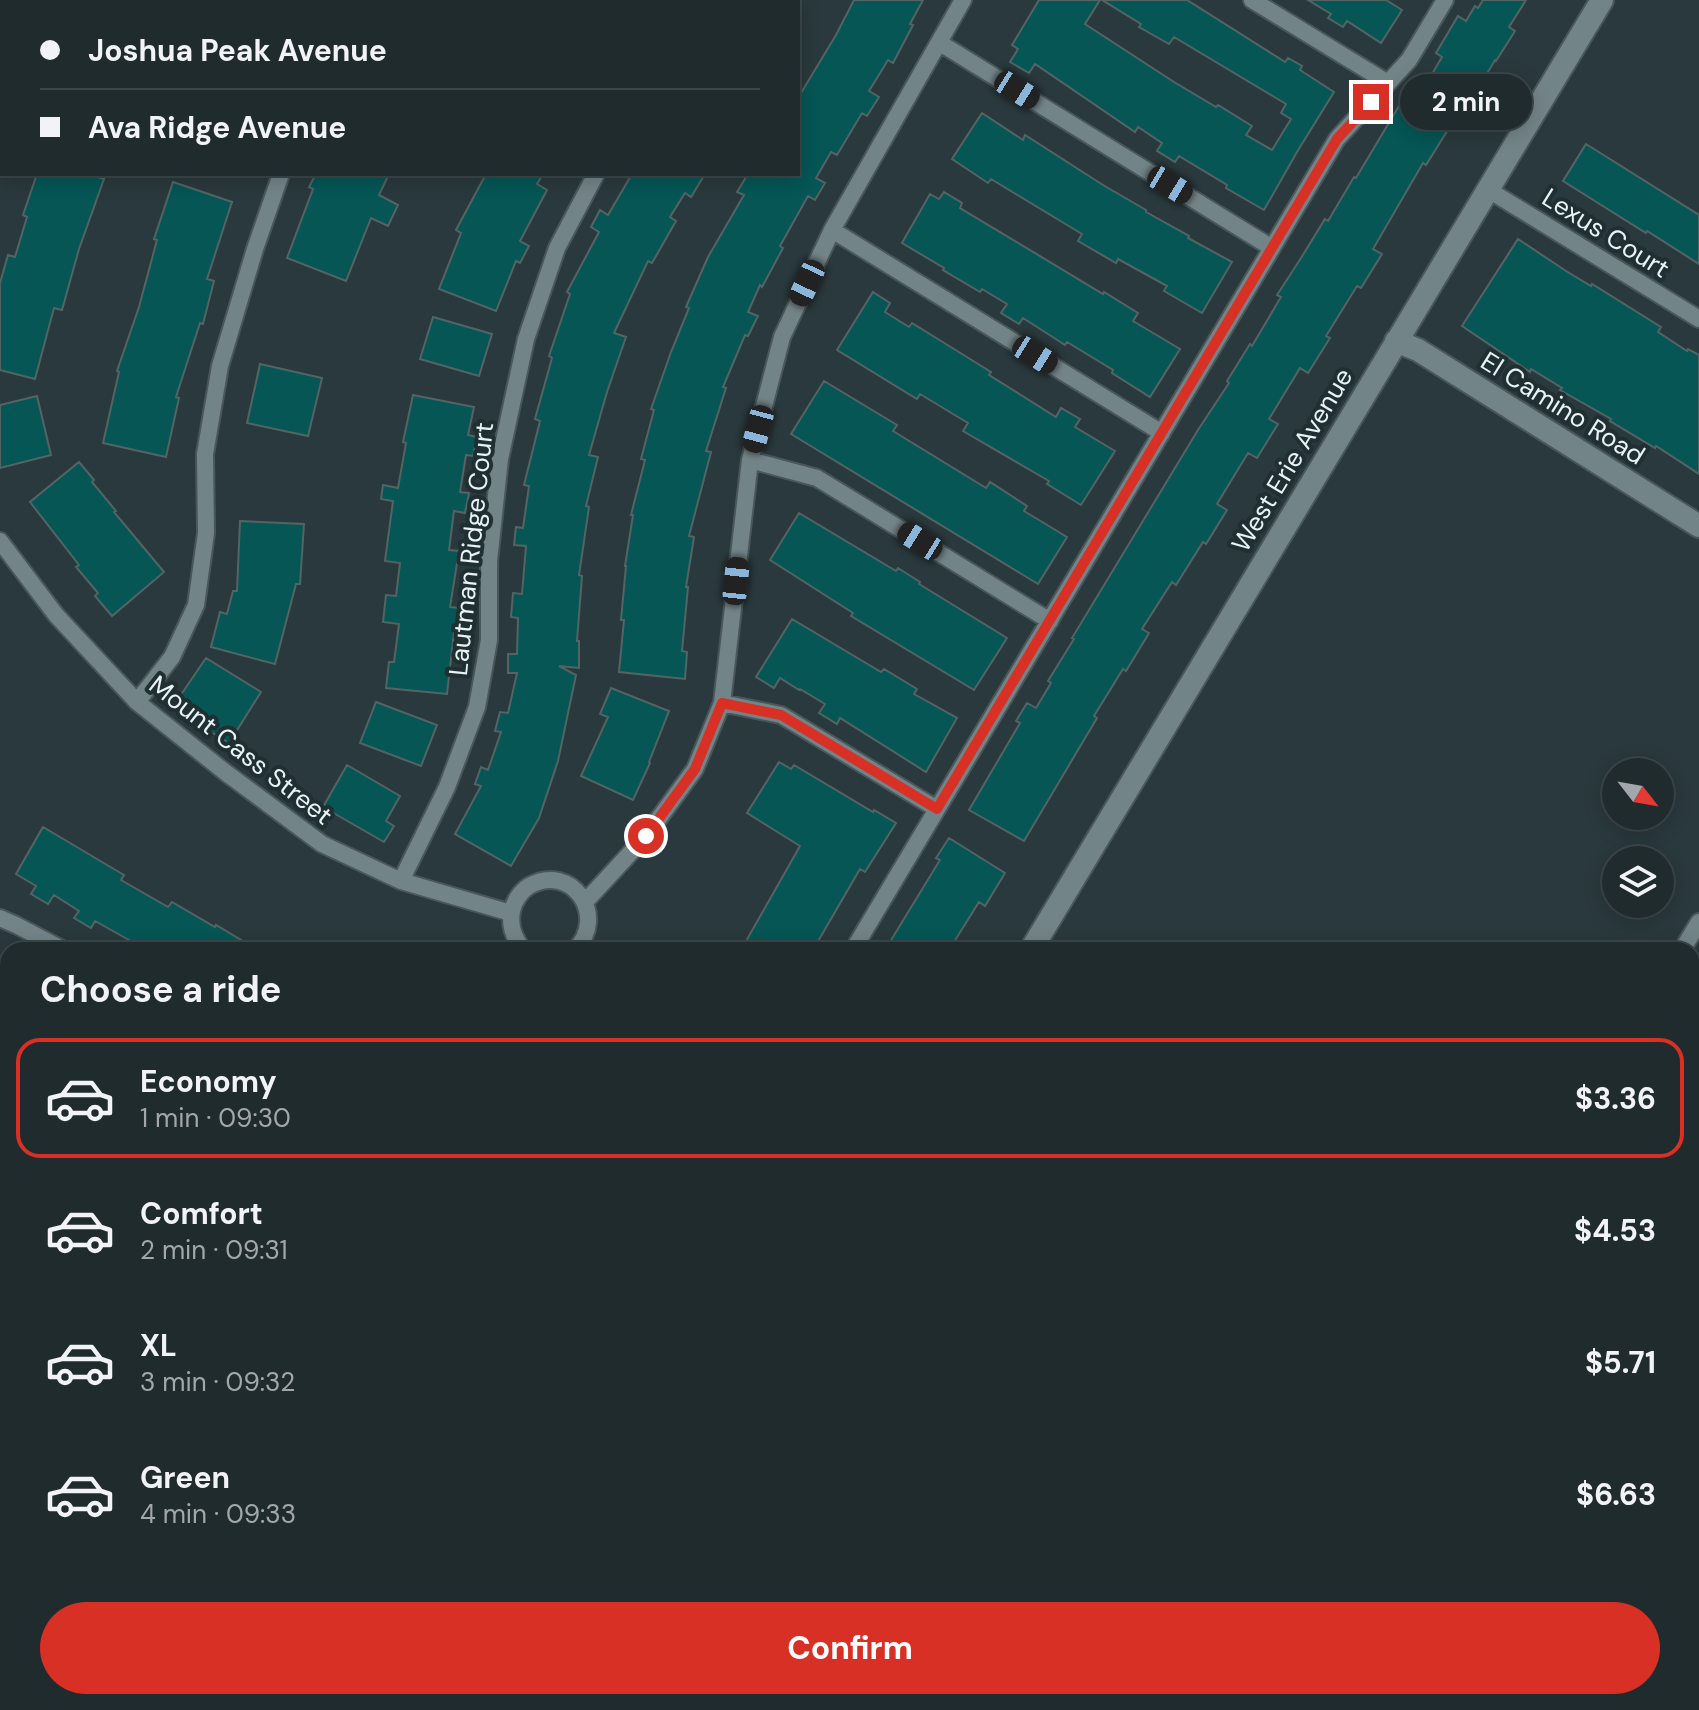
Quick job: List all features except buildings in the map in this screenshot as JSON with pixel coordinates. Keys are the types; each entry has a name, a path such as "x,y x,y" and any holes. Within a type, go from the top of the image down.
{"street":[{"path":"585,902 646,836 695,769 722,703 750,460 782,337 832,230 963,0"},
{"path":"1252,0 1388,83"},
{"path":"858,942 1337,139 1409,60 1445,0"},
{"name":"West Erie Avenue","path":"1036,942 1487,189 1595,2"},
{"path":"940,43 1272,248"},
{"path":"137,702 172,657 196,605 206,533 205,454 220,366 280,176"},
{"name":"Lautman Ridge Court","path":"401,881 447,787 477,707 489,640 489,561 500,459 523,354 557,248 595,176"},
{"name":"Lexus Court","path":"1487,189 1699,319"},
{"path":"832,230 1162,433"},
{"name":"El Camino Road","path":"1396,341 1418,350 1699,526"},
{"path":"750,460 817,478 1050,621"},
{"name":"Mount Cass Street","path":"0,541 56,615 137,702 322,844 401,881 511,913"},
{"path":"722,703 781,715 937,809"},
{"path":"518,942 512,933 513,905 524,890 541,881 560,882 579,893 589,912 587,933 582,942"},
{"path":"0,918 49,942"},
{"path":"1687,942 1699,922"}],"route":[{"path":"646,836 695,769 722,703 781,715 937,809 1337,139 1371,102"}]}
